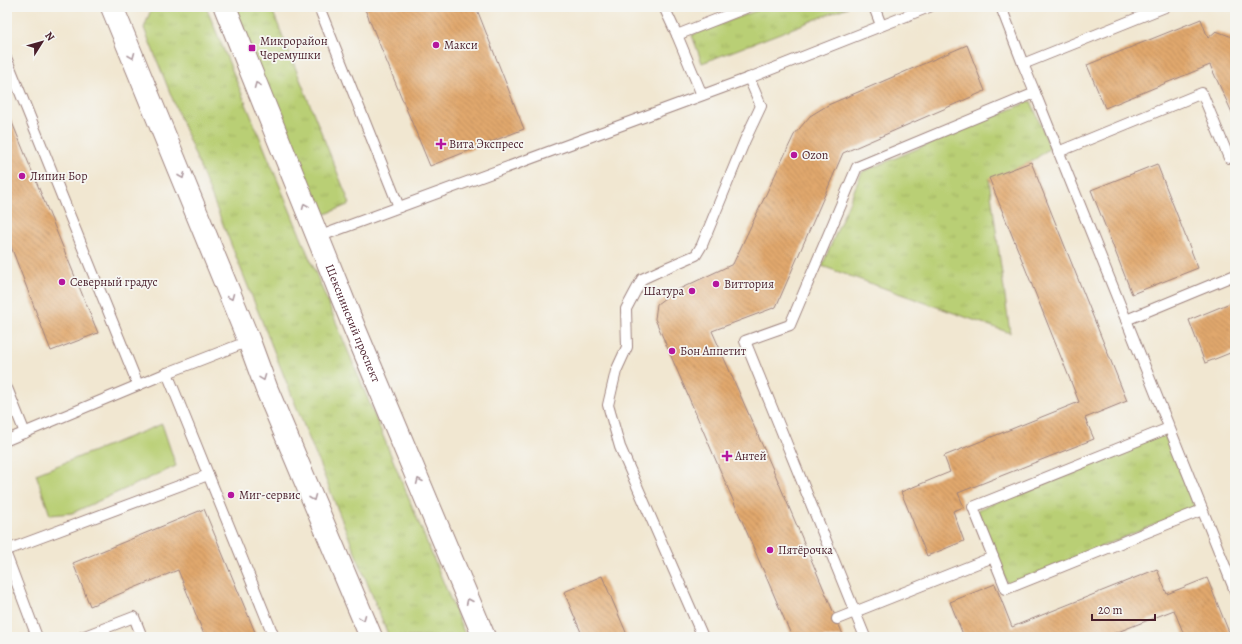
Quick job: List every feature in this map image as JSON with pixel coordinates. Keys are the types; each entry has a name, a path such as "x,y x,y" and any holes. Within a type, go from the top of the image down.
{"main road":[{"name":"Шекснинский проспект","path":"225,7 354,327 484,637"},
{"path":"119,13 267,390 371,637"}],"lane":[{"path":"319,7 399,207"},
{"path":"664,7 702,95"},
{"path":"677,35 748,7"},
{"path":"874,7 881,25"},
{"path":"318,237 749,78 929,7"},
{"path":"1001,7 1034,93 1235,591"},
{"path":"1023,64 1166,7"},
{"path":"7,60 138,385"},
{"path":"703,637 620,447 608,405 616,371 627,347 626,309 642,279 696,256 702,245 745,140 761,106 749,78"},
{"path":"865,637 746,341 790,325 857,167 1034,93"},
{"path":"1058,152 1202,93 1229,158"},
{"path":"1126,320 1235,275"},
{"path":"7,440 167,373 249,341"},
{"path":"167,373 274,637"},
{"path":"7,388 25,433"},
{"path":"1169,428 973,507 993,557 1006,589 1202,510"},
{"path":"7,550 208,475"},
{"path":"7,556 37,637"},
{"path":"837,619 993,557"},
{"path":"82,637 134,617 142,637"}],"green space":[{"path":"152,7 206,7 466,637 389,637 144,28"},
{"path":"232,7 271,7 350,204 316,218"},
{"path":"766,7 848,7 702,63 692,35"},
{"path":"1031,101 1050,148 1031,162 989,179 1010,333 822,266 862,172"},
{"path":"162,424 176,466 72,513 50,515 36,474"},
{"path":"1164,433 1195,508 1008,585 977,510"}],"building":[{"path":"364,7 476,7 524,129 430,166"},
{"path":"1201,19 1208,38 1216,31 1235,38 1235,119 1210,65 1105,108 1087,65"},
{"path":"967,45 985,91 843,153 776,307 712,331 775,474 844,637 792,637 655,319 657,304 673,292 733,264 794,135 810,116 828,105"},
{"path":"7,110 98,333 51,351 7,236"},
{"path":"1031,162 1127,401 1085,418 1094,439 958,493 964,507 953,511 964,541 927,556 901,492 950,472 944,456 1079,402 989,178"},
{"path":"1157,164 1198,268 1132,294 1091,190"},
{"path":"1235,301 1235,351 1205,363 1189,320"},
{"path":"204,509 257,637 205,637 178,570 90,606 73,563"},
{"path":"1157,569 1167,594 1207,578 1231,637 1185,637 1174,610 1105,637 964,637 950,602 995,584 1012,627"},
{"path":"602,576 628,637 583,637 564,592"}],"place":[{"name":"Макси","path":"436,45"},
{"name":"Микрорайон Черемушки","path":"252,48"},
{"name":"Вита Экспресс","path":"441,144"},
{"name":"Ozon","path":"794,155"},
{"name":"Липин Бор","path":"22,176"},
{"name":"Северный градус","path":"62,282"},
{"name":"Виттория","path":"716,284"},
{"name":"Шатура","path":"692,291"},
{"name":"Бон Аппетит","path":"672,351"},
{"name":"Антей","path":"727,456"},
{"name":"Миг-сервис","path":"231,495"},
{"name":"Пятёрочка","path":"770,550"}]}
